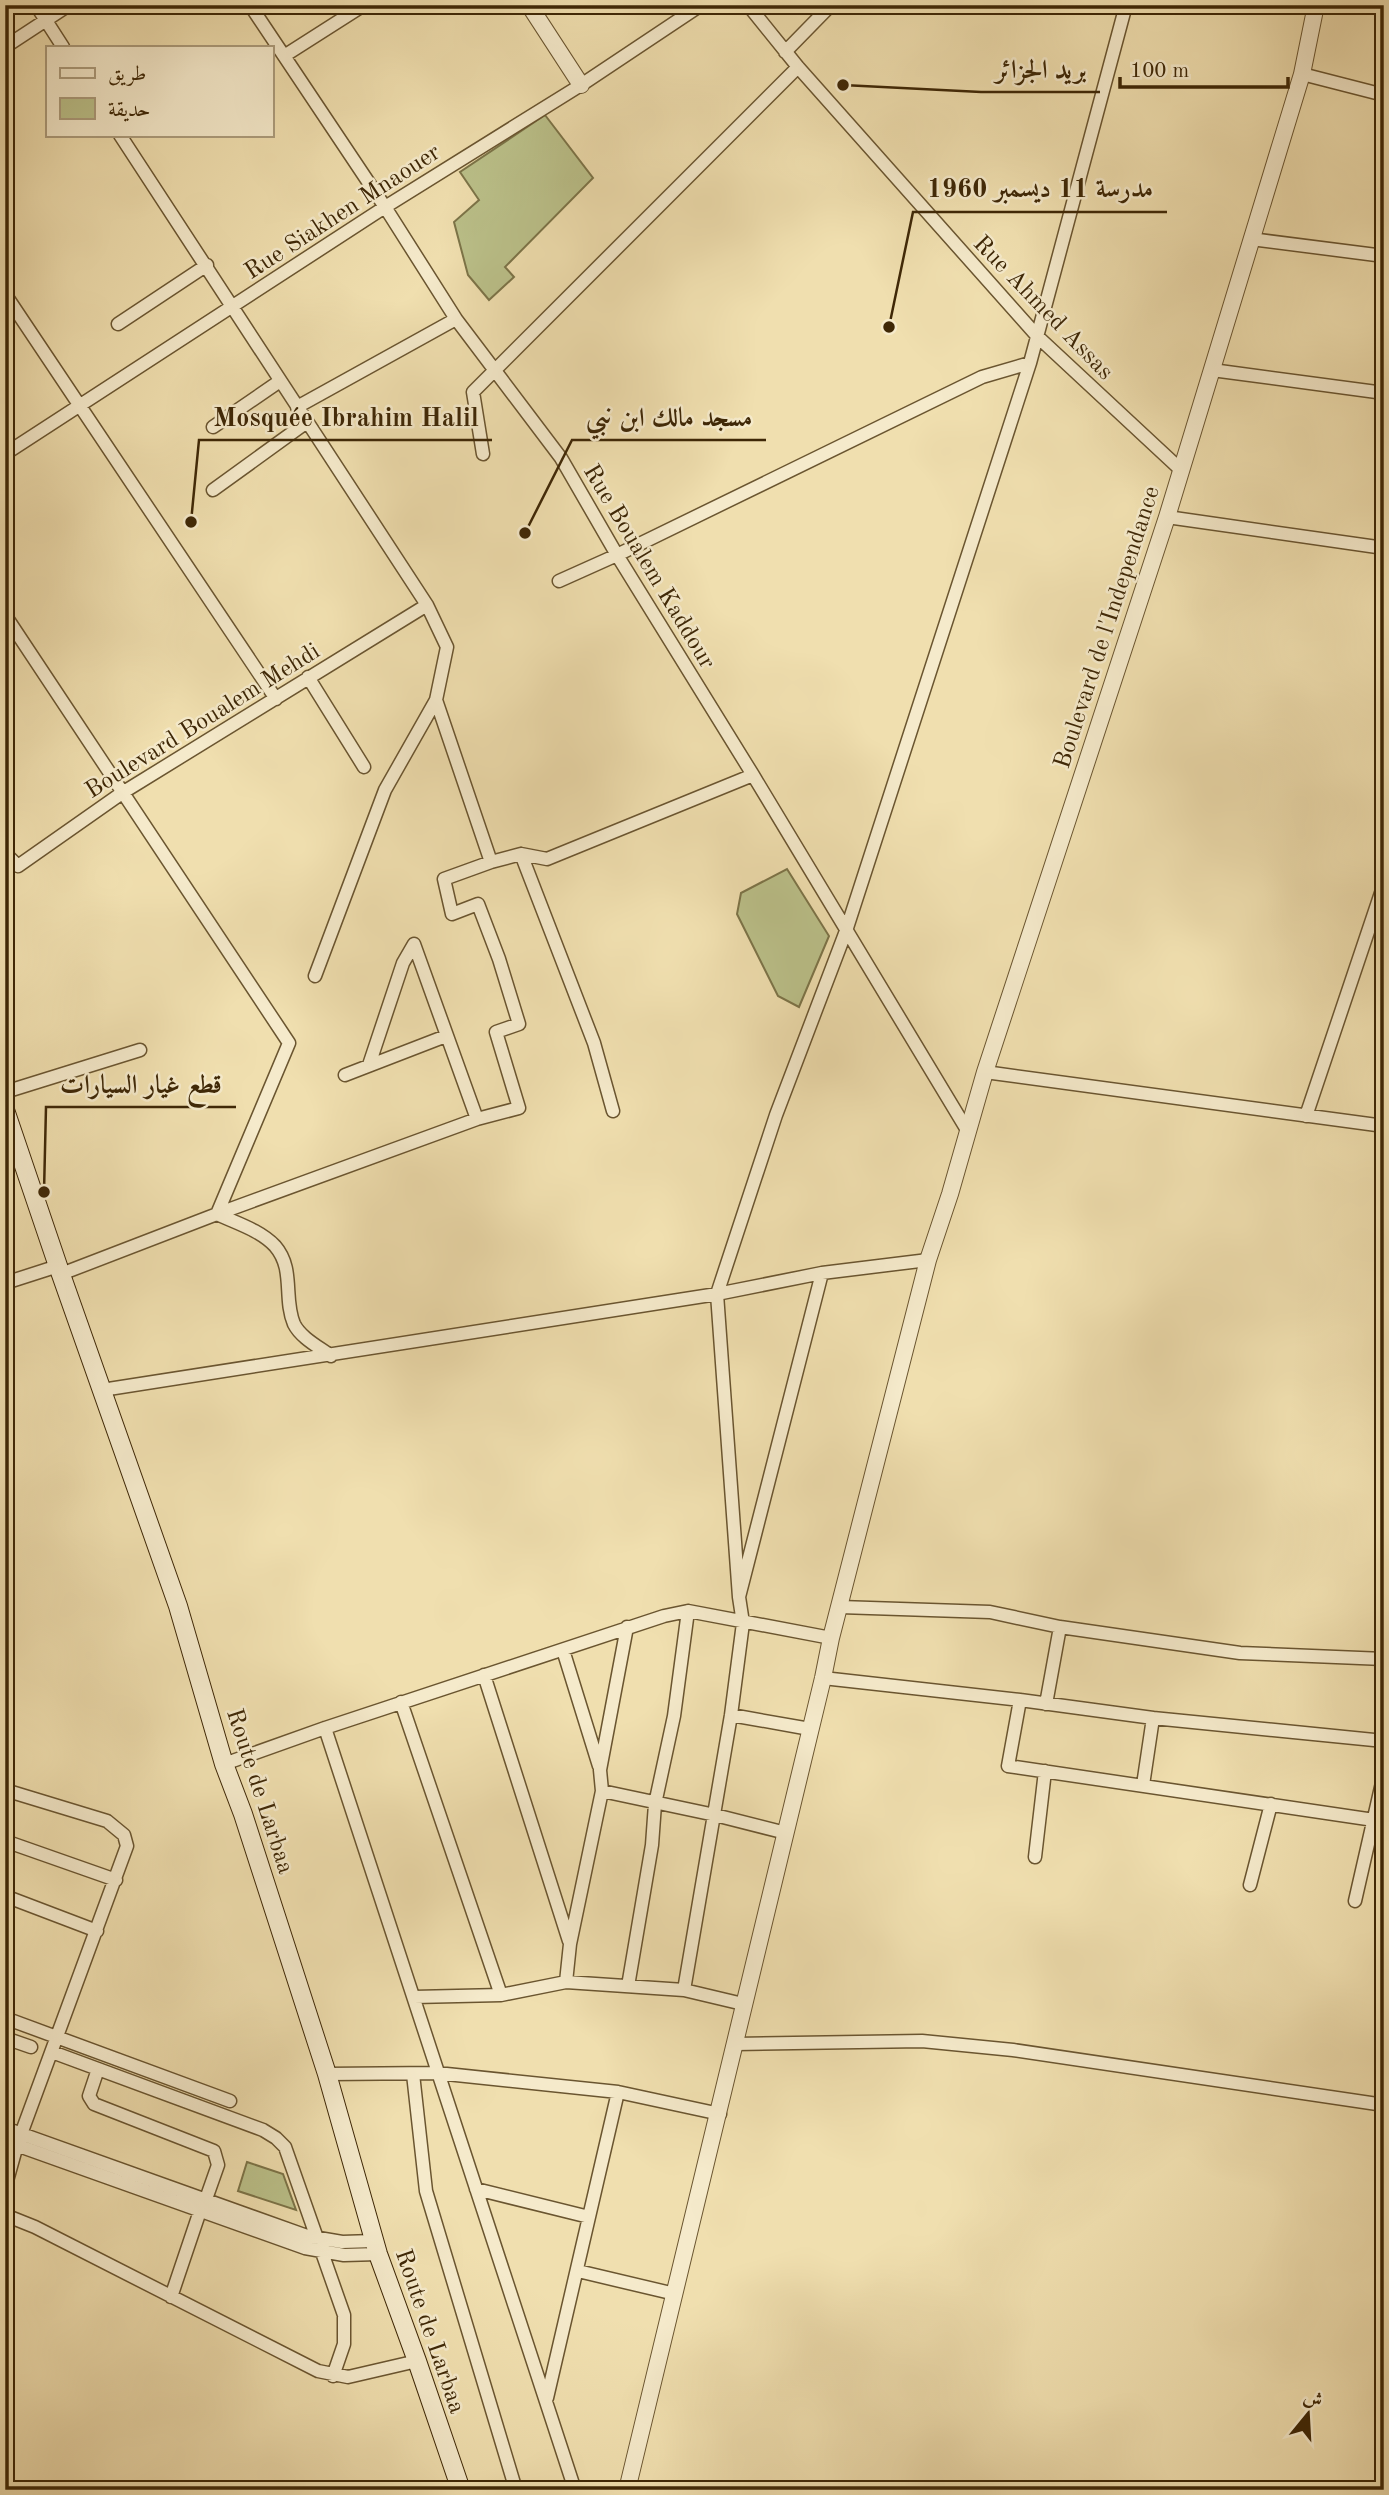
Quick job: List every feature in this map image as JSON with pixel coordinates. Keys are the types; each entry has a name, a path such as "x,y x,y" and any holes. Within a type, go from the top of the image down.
{"main road":[{"name":"Route de Larbaa","path":"5,1110 178,1606 224,1765 243,1814 327,2074 376,2248 460,2490"}],"street":[{"path":"36,5 62,46"},
{"path":"5,47 69,5"},
{"name":"Rue Boualem Kaddour","path":"250,5 456,319 561,458 617,555 967,1130"},
{"path":"284,56 364,5"},
{"path":"529,5 581,85"},
{"name":"Rue Siakhen Mnaouer","path":"5,454 385,207 581,85 701,5"},
{"name":"Rue Ahmed Assas","path":"748,5 798,67 1038,337 1181,470"},
{"path":"785,52 831,5"},
{"path":"684,1990 715,1815 743,1623 717,1294 776,1115 846,931 1030,363 1126,5"},
{"name":"Boulevard de l'Independance","path":"627,2490 720,2114 743,2004 831,1638 928,1260 985,1072 1167,517 1303,74 1316,5"},
{"path":"483,454 473,392 798,67"},
{"path":"1303,74 1384,95"},
{"path":"121,136 426,604 447,647 436,700 385,790 315,976"},
{"path":"1251,239 1384,256"},
{"path":"118,324 207,265"},
{"path":"5,294 276,699"},
{"path":"297,407 456,319"},
{"path":"559,581 982,377 1030,363"},
{"path":"1212,370 1384,393"},
{"path":"213,427 280,381"},
{"path":"213,490 307,422"},
{"path":"1167,517 1384,548"},
{"name":"Boulevard Boualem Mehdi","path":"5,853 18,866 122,793 426,604"},
{"path":"5,615 289,1043 217,1214"},
{"path":"308,677 364,767"},
{"path":"436,700 491,862"},
{"path":"5,1283 59,1270 477,1119 519,1108 496,1032 519,1024 499,959 478,904 452,914 444,879 521,854 547,859 753,775"},
{"path":"521,854 594,1043 613,1111"},
{"path":"1306,1116 1384,884"},
{"path":"369,1065 402,963 414,944 477,1119"},
{"path":"345,1075 446,1036"},
{"path":"5,1092 140,1050"},
{"path":"985,1072 1384,1126"},
{"path":"217,1214 257,1232 274,1245 285,1261 294,1323 302,1335 331,1356"},
{"path":"102,1390 717,1294 822,1273 928,1260"},
{"path":"739,1597 822,1273"},
{"path":"840,1607 990,1612 1060,1627 1240,1653 1384,1659"},
{"path":"224,1765 325,1728 626,1627 688,1611 831,1638"},
{"path":"628,1986 652,1845 655,1804 674,1716 688,1611"},
{"path":"600,1770 626,1627"},
{"path":"1046,1704 1060,1627"},
{"path":"563,1650 600,1770 602,1791 570,1944 566,1982"},
{"path":"484,1675 570,1944"},
{"path":"823,1678 1153,1718 1384,1741"},
{"path":"1020,1700 1008,1766 1374,1820"},
{"path":"401,1702 501,1995"},
{"path":"731,1715 810,1729"},
{"path":"1143,1785 1153,1718"},
{"path":"325,1728 575,2490"},
{"path":"1035,1857 1045,1771"},
{"path":"1355,1901 1384,1774"},
{"path":"5,1790 99,1818 115,1826 124,1835 127,1846 58,2038 15,2140 5,2189"},
{"path":"602,1791 786,1833"},
{"path":"1250,1885 1271,1804"},
{"path":"5,1841 116,1880"},
{"path":"5,1896 97,1931"},
{"path":"414,1997 501,1995 566,1982 684,1990 743,2004"},
{"path":"5,2018 230,2101"},
{"path":"5,2038 32,2047"},
{"path":"736,2044 935,2042 1013,2050 1384,2105"},
{"path":"52,2052 263,2130 276,2138 288,2152 341,2305 345,2326 344,2344 333,2376"},
{"path":"98,2069 89,2096 94,2104 214,2151 218,2165 171,2297"},
{"path":"327,2074 437,2073 618,2092 720,2114"},
{"path":"413,2074 426,2191 516,2490"},
{"path":"546,2400 618,2092"},
{"path":"5,2128 15,2140 203,2205 323,2252 344,2255 376,2248"},
{"path":"477,2189 589,2217"},
{"path":"203,2205 318,2239 376,2248"},
{"path":"5,2215 35,2227 311,2368 333,2376 356,2376 417,2361"},
{"path":"578,2271 675,2294"}],"green space":[{"path":"545,115 593,178 505,267 514,277 489,300 468,275 454,222 479,200 460,172"},
{"path":"787,869 829,936 799,1007 778,996 737,914 741,893"},
{"path":"247,2162 283,2174 296,2210 238,2191"}],"place":[{"name":"بريد الجزائر","path":"843,85"},
{"name":"مدرسة 11 ديسمبر 1960","path":"889,327"},
{"name":"Mosquée Ibrahim Halil","path":"191,522"},
{"name":"مسجد مالك ابن نبي","path":"525,533"},
{"name":"قطع غيار السيارات","path":"44,1192"}]}
